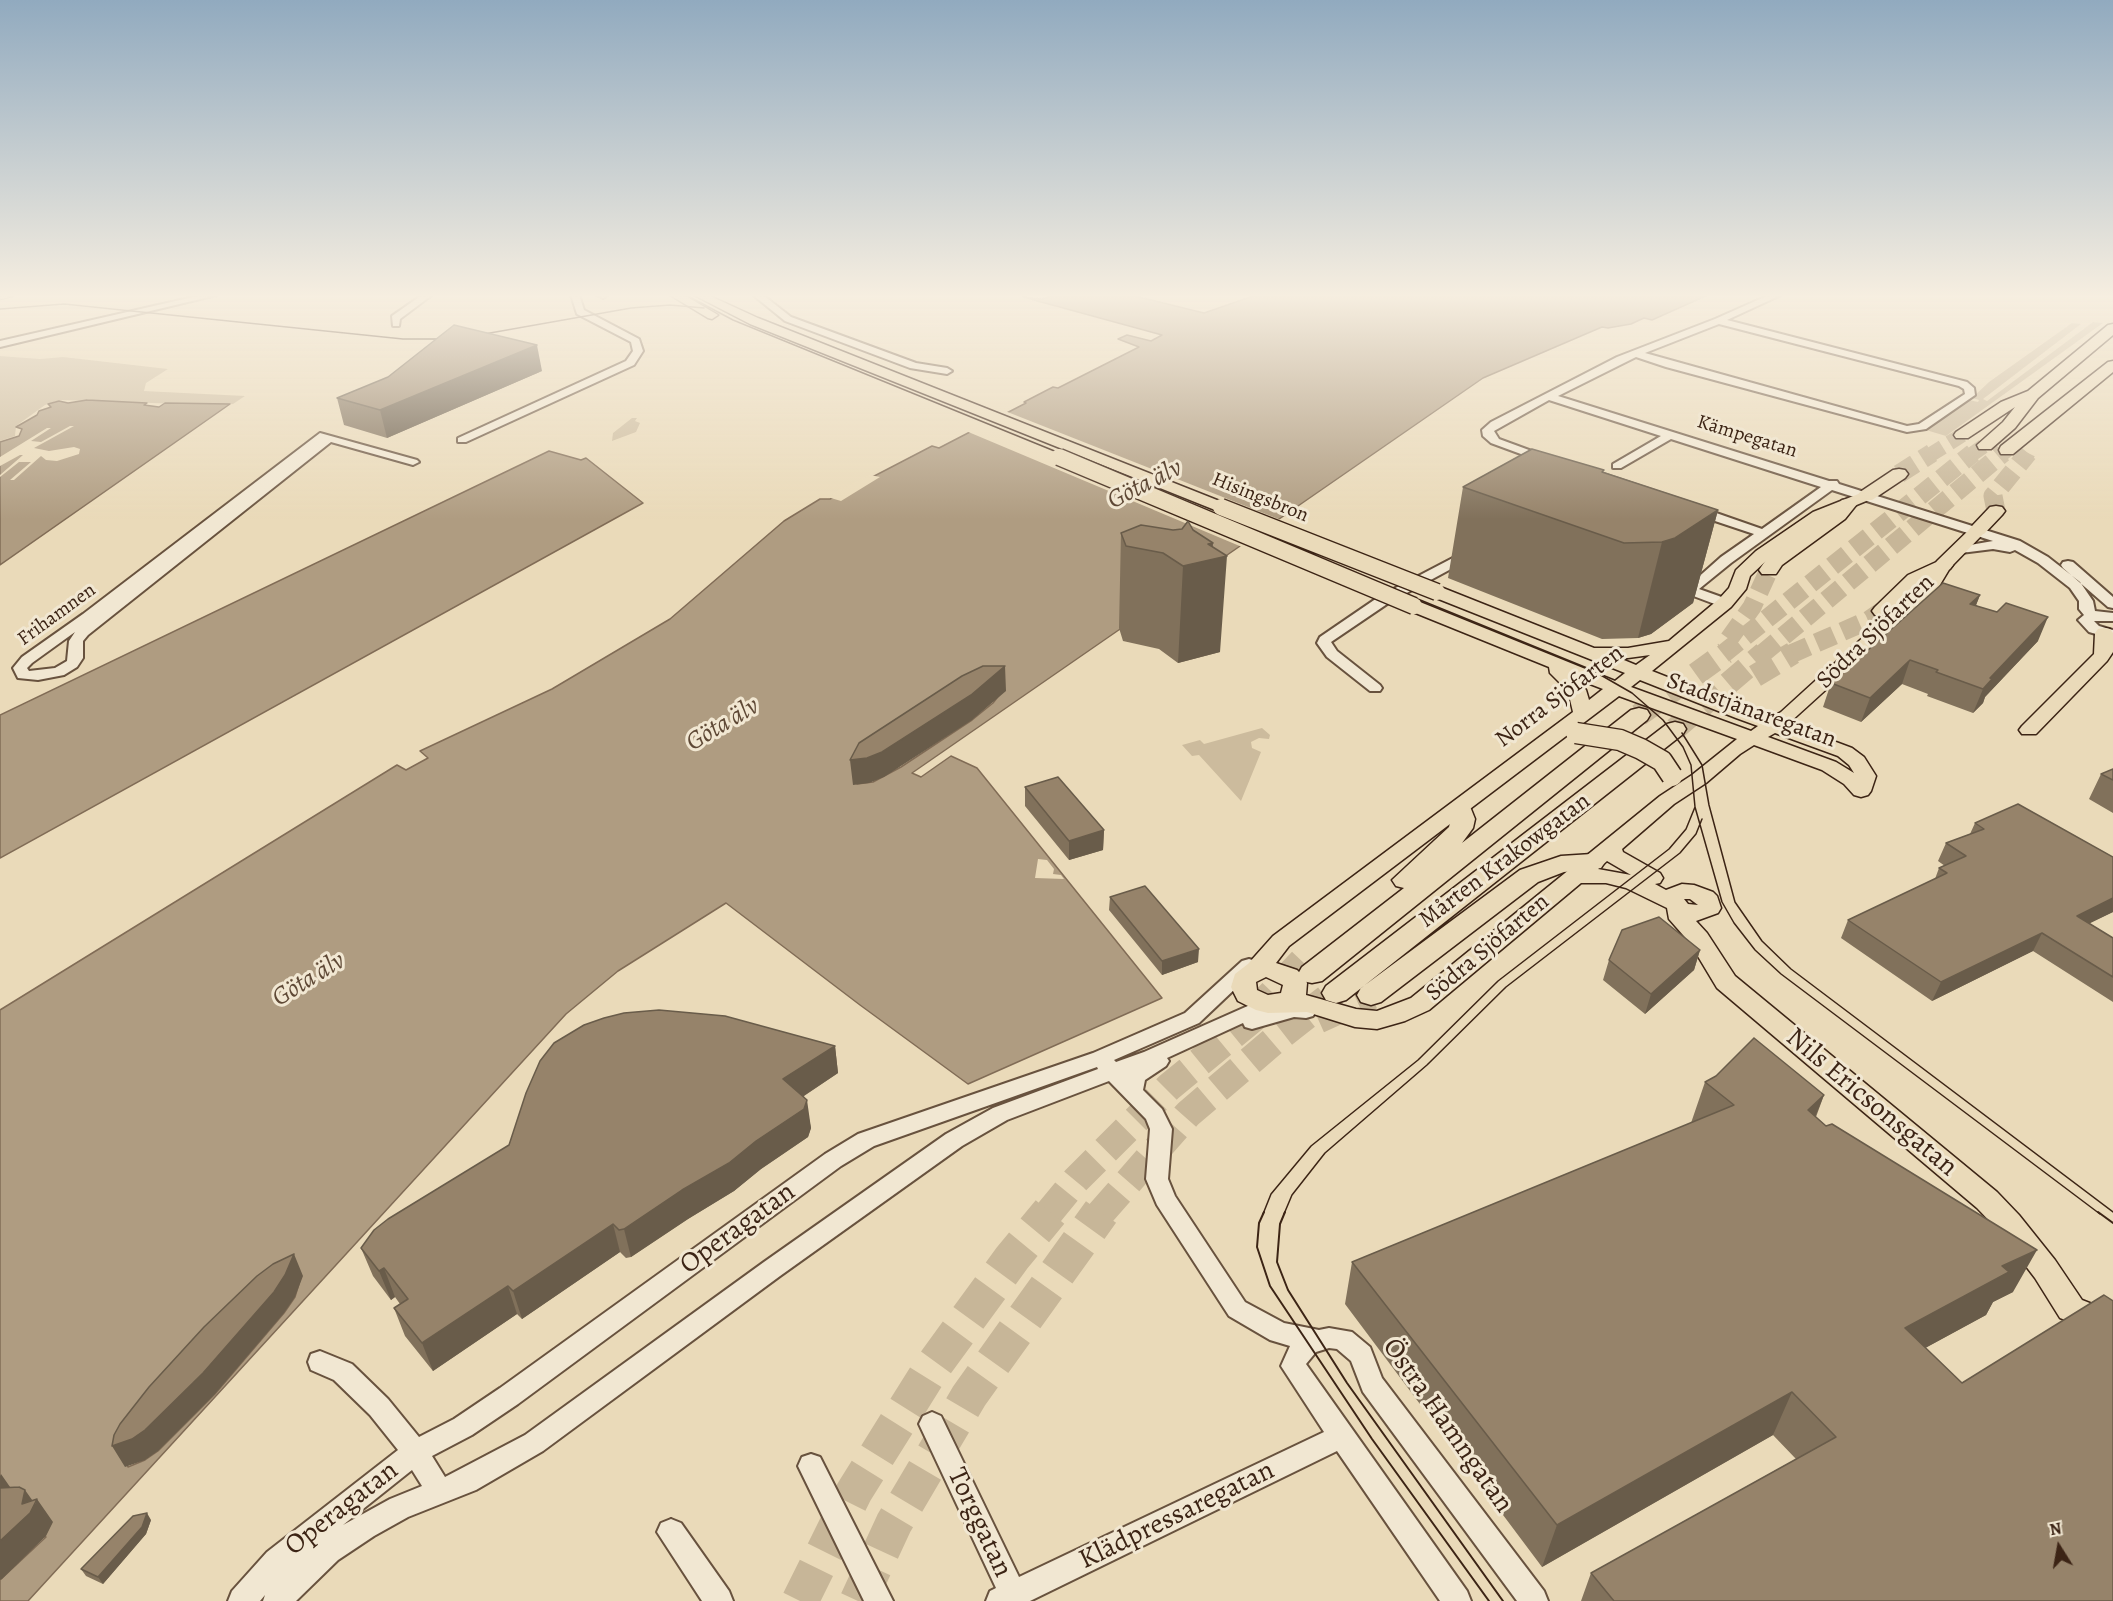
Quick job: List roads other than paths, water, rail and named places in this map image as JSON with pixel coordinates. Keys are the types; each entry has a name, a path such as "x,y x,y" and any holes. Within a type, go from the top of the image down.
{"highway":[{"path":"2009,425 2036,393 2064,370"},
{"path":"1985,445 2009,425 2033,411 2084,370"},
{"path":"2007,450 2107,370"},
{"path":"1962,435 2007,405 2036,393"},
{"path":"2028,453 2060,420 2067,400"},
{"path":"1866,496 1899,474"},
{"path":"1769,570 1775,561 1839,515 1848,504"},
{"path":"1882,611 1915,579 1943,565"},
{"name":"Mårten Krakowgatan","path":"1460,808 1463,819 1461,828 1450,840 1310,965 1639,715"},
{"name":"Mårten Krakowgatan","path":"1340,1004 1675,729"},
{"path":"1371,995 1529,876 1561,864 1592,862"}],"main road":[{"name":"Hisingsbron","path":"846,370 1616,688"},
{"name":"Hisingsbron","path":"878,370 1638,672"},
{"name":"Norra Sjöfarten","path":"1281,941 1460,808 1484,787 1556,737 1616,688 1677,643 1725,603 1737,588 1742,574 1762,555 1819,515 1866,496"},
{"name":"Södra Sjöfarten","path":"1274,1004 1340,1004 1377,1020 1396,1015 1420,1004 1667,800 1699,779 1751,738 1775,726 1932,584 1943,565 1986,522"},
{"path":"2029,730 2101,657 2108,634"},
{"name":"Hisingsbron","path":"1581,650 1628,653 1677,643"},
{"name":"Hisingsbron","path":"1544,659 1572,682 1579,696 1583,714"},
{"name":"Stadstjänaregatan","path":"1616,688 1829,766 1842,773 1862,791 1866,776 1851,756 1638,672"},
{"name":"Södra Sjöfarten","path":"1797,706 1798,714 1813,729 1851,756"},
{"path":"1556,737 1576,733 1620,740 1641,749 1662,762 1672,776 1673,782 1667,800"},
{"path":"1614,856 1627,866 1663,883 1680,900 1616,878 1587,874 1592,862 1614,856"},
{"name":"Nils Ericsonsgatan","path":"1680,900 1681,919 1699,938 1726,982 1986,1200 2009,1223 2066,1298 2071,1309 2111,1324"},
{"path":"1257,970 1278,970 1288,976 1295,983 1295,992 1290,999 1274,1004 1256,1001 1247,995 1243,987 1244,980 1257,970 1281,941"}],"street":[{"path":"462,440 615,370"},
{"path":"1559,464 1507,447 1493,440 1488,430 1547,396 1601,370"},
{"path":"1688,370 1901,428 1922,427 1970,395 1969,388 1900,370"},
{"name":"Kämpegatan","path":"1547,396 1866,496 1986,522 2034,540 2074,570 2113,604"},
{"path":"1617,466 1672,434"},
{"name":"Frihamnen","path":"320,436 329,438 83,632 76,641 76,658 72,664 59,672 38,676 24,675 20,668 27,660 88,617 309,444 320,436"},
{"path":"329,438 413,462"},
{"path":"1688,589 1701,582 1763,532 1833,484"},
{"path":"1687,507 1763,532"},
{"name":"Kämpegatan","path":"1986,522 2076,585 2091,615 2085,618 2085,622 2108,634"},
{"path":"1375,688 1332,654 1324,643 1328,635 1385,599 1482,546"},
{"name":"Kämpegatan","path":"1958,550 1998,546 2043,560"},
{"path":"1668,582 1725,603"},
{"path":"2091,615 2113,617"},
{"name":"Operagatan","path":"277,1601 305,1571 328,1551 364,1527 399,1508 467,1481 534,1443 772,1269 954,1140 1000,1114 1106,1065 1192,1018 1257,958 1281,941"},
{"name":"Operagatan","path":"242,1601 277,1561 415,1452 463,1427 509,1396 833,1160 866,1140 1106,1065 1151,1057 1274,1004"},
{"path":"1132,1092 1136,1076 1154,1063 1264,1017 1294,1010 1340,1004"},
{"name":"Östra Hamngatan","path":"1106,1065 1155,1115 1161,1129 1157,1179 1165,1199 1237,1310 1279,1333 1316,1340 1343,1340 1361,1355 1372,1384 1534,1601"},
{"path":"1316,1340 1302,1348 1293,1366 1457,1601"},
{"path":"320,1362 343,1372 379,1407 415,1452 440,1492"},
{"name":"Torggatan","path":"937,1435 1010,1599"},
{"name":"Klädpressaregatan","path":"1010,1599 1342,1436"},
{"path":"811,1466 879,1601"},
{"path":"671,1532 719,1601"}],"water":[{"name":"Göta älv","path":"1094,370 1502,370 1483,378 912,773 921,777 951,756 977,768 1162,998 968,1084 726,903 618,971 566,1014 28,1601 0,1601 0,1580 46,1537 0,1526 0,1010 397,765 406,770 428,758 420,751 552,689 670,619 784,521 820,499 830,499 932,446 939,448 1053,387 1058,388","holes":["1000,694 993,703 972,720 901,767 873,782 857,784","301,1277 295,1297 215,1394 158,1451 145,1460 128,1467 126,1461"]},
{"path":"87,400 147,403 144,405 159,407 165,403 230,404 0,565 0,442 19,436 22,429 16,427 37,415 39,411 51,407 48,404 59,401 68,403"},
{"path":"549,451 581,460 586,458 643,503 0,858 0,715"}],"tunnel":[{"path":"1930,455 1962,435"},
{"path":"1971,455 1985,445"},
{"path":"2001,455 2007,450"},
{"path":"1899,474 1932,453"},
{"path":"1723,654 1973,453"},
{"path":"1762,654 2003,453"},
{"path":"1996,511 1993,496 2028,453 2027,455"},
{"path":"1729,639 1752,607 1769,570"},
{"path":"1792,653 1869,620 1882,611"},
{"path":"1639,715 1725,653"},
{"path":"1675,729 1764,653"},
{"path":"1755,676 1792,653"},
{"path":"1253,1014 1308,956"},
{"path":"1318,1019 1371,995"},
{"path":"1100,1214 1188,1114 1277,1038 1327,999"},
{"path":"1048,1214 1076,1180 1169,1087 1269,1005"},
{"path":"800,1601 854,1492 929,1372 1012,1258 1050,1212"},
{"path":"858,1601 894,1523 969,1396 1101,1212"}],"tram line":[{"path":"855,370 1592,670 1632,693 1663,720 1683,747 1691,765 1695,807"},
{"path":"1682,733 1702,765 1709,805 1735,902 1762,941 1791,969 2113,1212"},
{"path":"1263,1214 1271,1194 1311,1146 1418,1060 1498,981 1669,849 1686,829 1695,807"},
{"path":"1695,807 1700,824"},
{"path":"1700,824 1702,819"},
{"path":"1284,1214 1292,1195 1325,1153 1427,1065 1506,987 1680,853 1696,834 1700,824"},
{"path":"1700,824 1722,902 1734,923 1755,950 1781,974 2100,1214"},
{"path":"1264,1212 1259,1223 1257,1247 1270,1286 1372,1439 1489,1601"},
{"path":"1285,1212 1280,1224 1277,1262 1288,1290 1347,1383 1503,1601"},
{"path":"2098,1212 2113,1223"}]}
